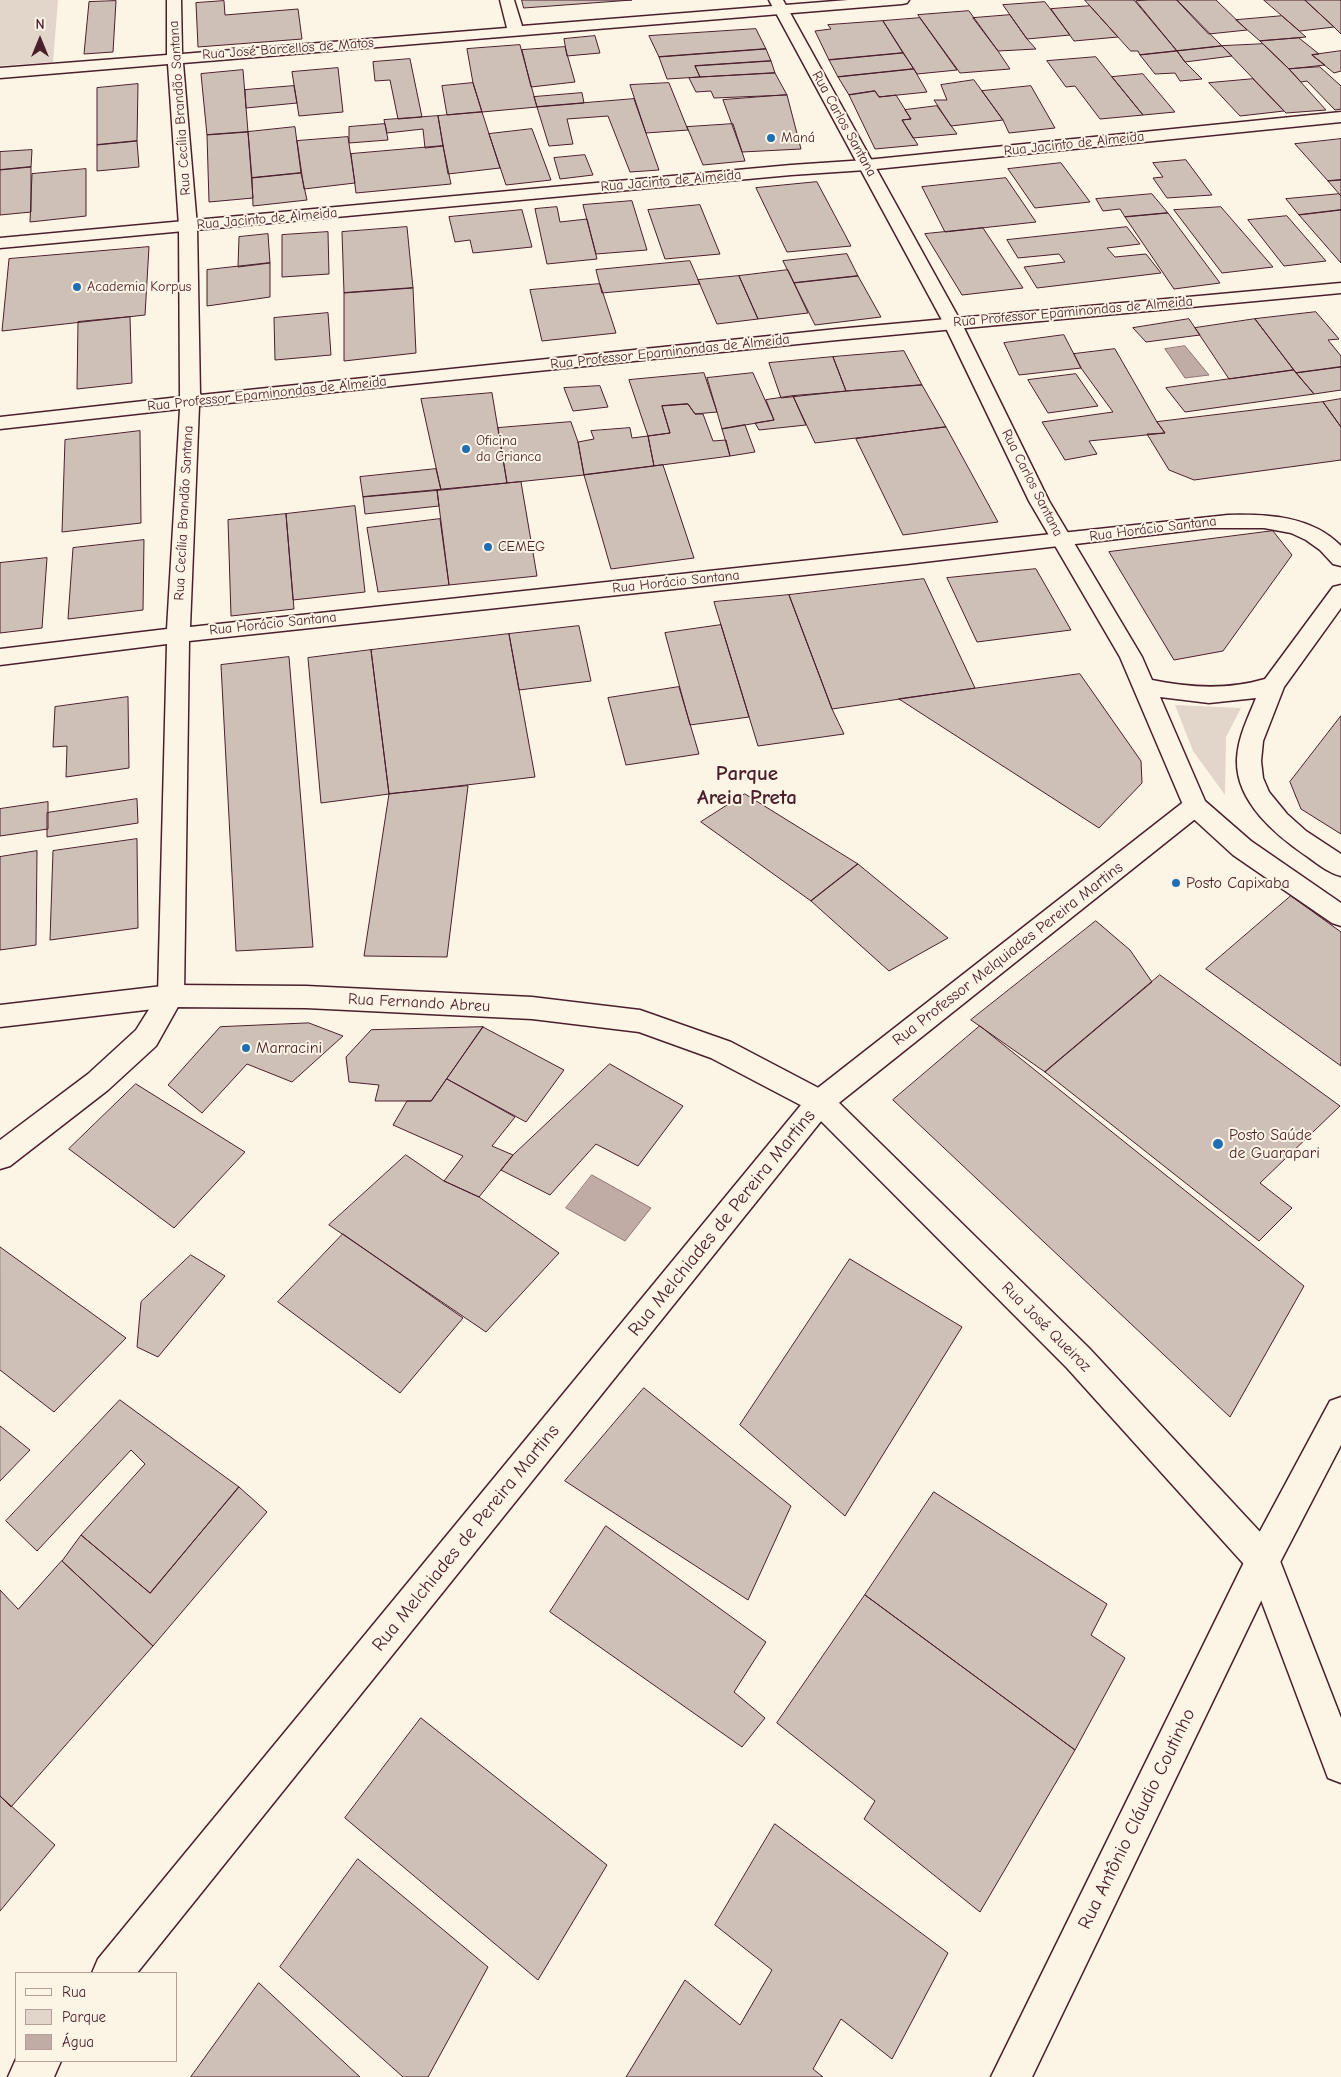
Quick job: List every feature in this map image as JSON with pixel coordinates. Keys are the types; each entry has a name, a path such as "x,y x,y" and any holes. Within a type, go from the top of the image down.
{"street":[{"name":"Rua Cecília Brandão Santana","path":"171,996 178,634 190,401 188,226 174,58 174,0"},
{"path":"507,0 516,32"},
{"name":"Rua José Barcellos de Matos","path":"0,73 516,32 778,5 902,0"},
{"name":"Rua Carlos Santana","path":"778,5 952,322 1039,501 1130,658 1144,686 1195,806 1242,848 1341,916"},
{"name":"Rua Jacinto de Almeida","path":"0,243 781,171 866,166 1341,117"},
{"name":"Rua Professor Epaminondas de Almeida","path":"0,423 190,401 952,322 1341,288"},
{"name":"Rua Horácio Santana","path":"0,657 178,634 1061,540 1210,522 1242,520 1272,522 1302,528 1321,538 1341,559"},
{"path":"1341,592 1273,684 1251,741 1249,761 1251,778 1258,796 1278,820 1297,837 1341,867"},
{"path":"1144,686 1176,693 1228,696 1252,692 1273,684"},
{"name":"Rua Professor Melquiades Pereira Martins","path":"820,1102 1195,806"},
{"path":"0,1157 98,1082 146,1038 171,996"},
{"name":"Rua Fernando Abreu","path":"0,1016 171,996 306,997 532,1008 640,1021 721,1050 820,1102"},
{"name":"Rua José Queiroz","path":"820,1102 1078,1358 1263,1560"},
{"name":"Rua Melchiades de Pereira Martins","path":"113,1972 820,1102"},
{"path":"1341,1412 1263,1560 1341,1765"},
{"name":"Rua Antônio Cláudio Coutinho","path":"1011,2077 1263,1560"},
{"path":"28,2077 40,2062"}],"green space":[{"path":"0,0 58,0 53,62 0,66"},
{"path":"1175,705 1241,708 1226,737 1225,795 1193,751"}],"water":[{"path":"1185,346 1209,375 1185,378 1165,349"},
{"path":"592,1175 651,1208 625,1241 566,1208"}],"building":[{"path":"522,0 632,0 524,8"},
{"path":"1085,0 1134,0 1177,51 1140,55 1138,51 1131,51"},
{"path":"1177,0 1222,46 1177,51 1136,1"},
{"path":"1177,0 1216,0 1247,30 1209,34"},
{"path":"1264,0 1305,0 1334,27 1300,31"},
{"path":"1305,0 1341,0 1341,34 1334,27"},
{"path":"116,1 113,52 84,54 89,2"},
{"path":"224,1 225,15 298,9 302,39 198,47 196,3"},
{"path":"1045,2 1070,35 1027,39 1003,5"},
{"path":"1090,6 1118,37 1074,41 1051,9"},
{"path":"969,11 1010,69 960,73 918,15"},
{"path":"1010,15 1036,49 998,51 973,18"},
{"path":"1282,16 1306,37 1260,41 1236,20"},
{"path":"920,18 957,70 917,74 883,21"},
{"path":"883,21 903,53 829,60 815,31 831,29 828,25"},
{"path":"756,29 766,49 659,57 649,36"},
{"path":"595,36 600,53 567,56 564,39"},
{"path":"1299,38 1319,54 1312,55 1325,65 1289,69 1260,41"},
{"path":"1263,44 1289,69 1326,110 1286,113 1222,46"},
{"path":"520,45 537,107 482,112 473,83 467,49"},
{"path":"1222,46 1232,56 1185,62 1177,51"},
{"path":"565,47 575,82 531,87 522,50"},
{"path":"766,49 771,61 695,66 700,77 667,79 659,57"},
{"path":"1177,51 1202,79 1180,81 1175,73 1155,74 1140,55"},
{"path":"1341,51 1341,71 1334,73 1312,55"},
{"path":"903,53 914,69 838,77 829,60"},
{"path":"1096,57 1143,115 1100,119 1075,86 1066,87 1047,61"},
{"path":"410,59 422,117 398,119 390,80 375,81 373,62"},
{"path":"771,61 775,73 700,77 695,66"},
{"path":"1320,67 1341,86 1341,109 1335,110 1307,81 1301,82 1289,69"},
{"path":"338,68 343,112 299,116 292,72"},
{"path":"914,69 927,92 879,97 875,91 849,95 838,77"},
{"path":"243,70 248,132 207,135 201,74"},
{"path":"775,73 787,95 714,98 711,91 696,92 689,78"},
{"path":"1143,74 1175,112 1143,115 1112,77"},
{"path":"1253,79 1284,111 1240,116 1209,83"},
{"path":"974,80 1003,120 951,126 934,100 947,100 941,85"},
{"path":"473,83 482,112 447,115 442,86"},
{"path":"669,83 688,130 646,133 630,85"},
{"path":"138,84 137,141 97,145 97,88"},
{"path":"294,86 297,103 246,108 245,90"},
{"path":"1031,86 1055,128 1009,133 1003,120 982,91"},
{"path":"875,91 879,97 896,95 911,119 902,120 918,145 875,149 849,95"},
{"path":"582,93 584,103 537,107 534,97"},
{"path":"787,95 801,149 742,152 723,100"},
{"path":"634,99 659,170 630,172 608,116 567,119 573,144 549,146 537,107"},
{"path":"937,106 957,134 913,138 902,120 911,119 905,110"},
{"path":"482,112 500,168 448,174 438,116"},
{"path":"438,116 443,146 425,148 423,129 387,133 384,120"},
{"path":"385,124 388,140 349,143 349,127"},
{"path":"733,124 745,161 703,165 687,127"},
{"path":"295,127 301,173 252,178 248,132"},
{"path":"532,129 551,180 506,185 489,134"},
{"path":"248,132 253,198 209,202 207,135"},
{"path":"348,137 355,183 304,189 297,141"},
{"path":"1341,139 1341,180 1328,181 1295,144"},
{"path":"137,141 139,167 97,171 97,145"},
{"path":"443,146 451,184 356,193 351,154"},
{"path":"32,150 31,167 0,170 0,152"},
{"path":"585,155 593,175 560,179 554,158"},
{"path":"1186,160 1212,195 1167,198 1153,178 1163,177 1153,163"},
{"path":"1061,163 1090,202 1035,208 1008,169"},
{"path":"31,167 31,212 0,215 0,170"},
{"path":"86,169 86,216 30,222 32,174"},
{"path":"301,173 307,200 253,206 252,178"},
{"path":"1006,178 1036,222 945,232 922,187"},
{"path":"1341,180 1341,196 1328,181"},
{"path":"817,182 851,246 787,252 756,188"},
{"path":"1152,194 1168,213 1125,217 1120,209 1103,211 1096,199"},
{"path":"1339,194 1341,196 1341,210 1299,215 1286,199"},
{"path":"632,201 647,250 596,254 583,205"},
{"path":"700,205 720,254 665,259 648,210"},
{"path":"557,207 560,222 587,219 597,259 547,264 535,209"},
{"path":"1221,207 1273,267 1222,273 1174,210"},
{"path":"522,210 532,247 473,253 470,240 455,242 449,217"},
{"path":"1341,210 1341,263 1299,215"},
{"path":"1168,213 1220,283 1174,289 1125,217"},
{"path":"1287,216 1326,261 1284,266 1248,220"},
{"path":"407,227 413,288 344,293 342,232"},
{"path":"1127,227 1140,244 1107,248 1115,257 1146,254 1161,273 1037,288 1024,267 1065,262 1059,254 1018,258 1007,240"},
{"path":"983,228 1023,288 962,295 925,234"},
{"path":"328,232 329,274 282,277 282,235"},
{"path":"268,234 270,263 238,267 239,237"},
{"name":"Academia Korpus","path":"149,247 145,315 2,331 9,259"},
{"path":"847,254 858,276 794,283 783,261"},
{"path":"690,261 700,284 602,293 596,270"},
{"path":"270,263 270,297 207,306 207,270"},
{"path":"788,270 808,313 758,319 739,276"},
{"path":"739,276 758,319 717,324 698,280"},
{"path":"858,276 881,317 815,325 794,283"},
{"path":"600,284 616,333 542,341 530,290"},
{"path":"413,288 416,353 344,361 344,293"},
{"path":"1316,312 1339,339 1328,340 1341,356 1341,367 1296,373 1255,319"},
{"path":"328,313 331,355 275,360 274,318"},
{"path":"130,317 132,383 77,389 78,322"},
{"path":"1189,319 1200,335 1146,342 1133,328"},
{"path":"1255,319 1294,370 1229,379 1195,328"},
{"path":"1064,335 1081,368 1019,375 1004,343"},
{"path":"1115,349 1165,433 1089,441 1097,454 1065,460 1042,422 1113,412 1081,368 1074,354"},
{"path":"904,351 922,385 846,391 833,357"},
{"path":"833,357 846,391 781,398 769,363"},
{"path":"1341,367 1341,390 1314,394 1296,373"},
{"path":"1294,370 1314,394 1185,412 1166,388"},
{"path":"704,373 717,412 695,414 688,404 662,406 670,433 648,436 629,380"},
{"path":"753,373 774,420 722,429 707,378"},
{"path":"1076,374 1098,406 1048,413 1028,380"},
{"path":"922,385 946,427 815,443 793,396"},
{"path":"600,386 608,407 573,411 564,388"},
{"name":"Oficina da Crianca","path":"492,393 507,483 441,490 421,399"},
{"path":"793,396 806,425 759,430 755,423 774,420 766,400"},
{"path":"1341,399 1341,427 1323,402"},
{"path":"1323,402 1341,427 1341,460 1194,480 1169,470 1147,434 1165,433 1157,422"},
{"path":"688,404 695,414 703,414 713,441 726,440 730,456 654,466 648,436 670,433 662,406"},
{"path":"571,422 578,442 584,475 507,483 498,428"},
{"path":"745,425 755,452 730,456 722,429"},
{"path":"946,427 998,522 903,535 856,439"},
{"path":"630,428 632,438 648,436 654,466 584,475 578,442 594,439 591,431"},
{"path":"140,431 141,523 62,532 65,440"},
{"path":"663,465 694,558 611,569 584,475"},
{"path":"436,469 441,490 363,497 360,477"},
{"name":"CEMEG","path":"521,482 537,576 449,585 437,490"},
{"path":"437,490 439,506 365,514 363,497"},
{"path":"355,506 365,592 293,600 286,514"},
{"path":"286,514 294,609 231,616 228,520"},
{"path":"440,519 449,585 378,592 367,528"},
{"path":"1273,531 1292,555 1223,651 1174,660 1109,552"},
{"path":"144,540 143,610 68,619 73,548"},
{"path":"47,558 42,628 0,633 0,563"},
{"path":"1036,569 1071,630 977,642 947,578"},
{"path":"924,579 975,688 832,709 789,595"},
{"path":"789,595 832,709 844,734 758,746 714,602"},
{"path":"721,625 749,717 690,725 665,633"},
{"path":"579,626 591,681 519,690 509,634"},
{"path":"509,634 535,777 389,794 371,650"},
{"path":"371,650 389,794 321,803 308,658"},
{"path":"289,657 313,947 236,951 221,665"},
{"path":"1080,674 1141,761 1142,783 1099,828 899,699"},
{"path":"679,687 699,754 626,765 608,698"},
{"path":"128,697 129,768 66,777 67,746 53,747 55,707"},
{"path":"1341,716 1341,834 1301,809 1290,782"},
{"path":"468,786 447,957 364,956 389,794"},
{"path":"745,794 858,864 811,901 701,822"},
{"path":"137,799 138,823 47,837 47,813"},
{"path":"48,802 48,829 0,836 0,809"},
{"path":"137,839 138,928 50,940 53,851"},
{"path":"37,851 36,945 0,950 0,857"},
{"path":"858,864 948,938 889,971 811,901"},
{"path":"1291,896 1341,932 1341,1066 1206,969"},
{"path":"1096,921 1130,950 1152,982 1045,1072 971,1020"},
{"name":"Posto Saúde de Guarapari","path":"1160,975 1340,1106 1260,1183 1292,1208 1259,1241 1045,1072"},
{"path":"309,1023 343,1036 292,1082 247,1064 202,1113 168,1085 220,1027"},
{"path":"980,1026 1304,1286 1230,1417 893,1100"},
{"path":"483,1027 431,1101 375,1101 379,1085 349,1082 346,1057 371,1030"},
{"path":"483,1027 564,1070 526,1122 447,1079"},
{"path":"610,1064 683,1106 638,1166 596,1144 550,1195 501,1170 513,1155"},
{"path":"447,1079 515,1117 492,1146 513,1155 479,1197 444,1181 463,1156 393,1125 407,1101 431,1101"},
{"path":"136,1084 245,1152 174,1228 69,1149"},
{"path":"406,1155 444,1181 479,1197 559,1253 486,1332 329,1225"},
{"path":"343,1234 463,1318 400,1393 278,1302"},
{"path":"0,1247 126,1338 54,1412 0,1370"},
{"path":"191,1255 225,1276 158,1357 137,1347 141,1302"},
{"path":"850,1259 962,1327 845,1516 740,1425"},
{"path":"644,1388 791,1506 748,1600 565,1481"},
{"path":"120,1400 239,1487 150,1593 81,1535 145,1464 131,1450 37,1551 6,1521"},
{"path":"0,1426 30,1450 0,1481"},
{"path":"239,1487 267,1512 153,1646 62,1561 81,1535 150,1593"},
{"path":"934,1492 1107,1604 1091,1635 1125,1658 1075,1750 865,1595"},
{"path":"606,1526 766,1642 734,1692 765,1718 742,1747 550,1612"},
{"path":"62,1561 153,1646 11,1807 0,1796 0,1590 18,1609"},
{"path":"865,1595 1075,1750 980,1912 864,1819 875,1801 777,1723"},
{"path":"421,1718 607,1865 538,1980 345,1818"},
{"path":"0,1796 55,1845 0,1911"},
{"path":"775,1824 948,1953 892,2059 841,2019 813,2069 823,2077 626,2077 685,1980 740,2025 772,1970 715,1925"},
{"path":"358,1859 488,1967 428,2077 403,2077 280,1967"},
{"path":"259,1983 360,2077 191,2077"}],"place":[{"name":"Maná","path":"771,138"},
{"name":"Academia Korpus","path":"77,287"},
{"name":"Oficina da Crianca","path":"466,449"},
{"name":"CEMEG","path":"488,547"},
{"name":"Posto Capixaba","path":"1176,883"},
{"name":"Marracini","path":"246,1048"},
{"name":"Posto Saúde de Guarapari","path":"1218,1144"}],"district":[{"name":"Parque Areia Preta","path":"747,786"}]}
